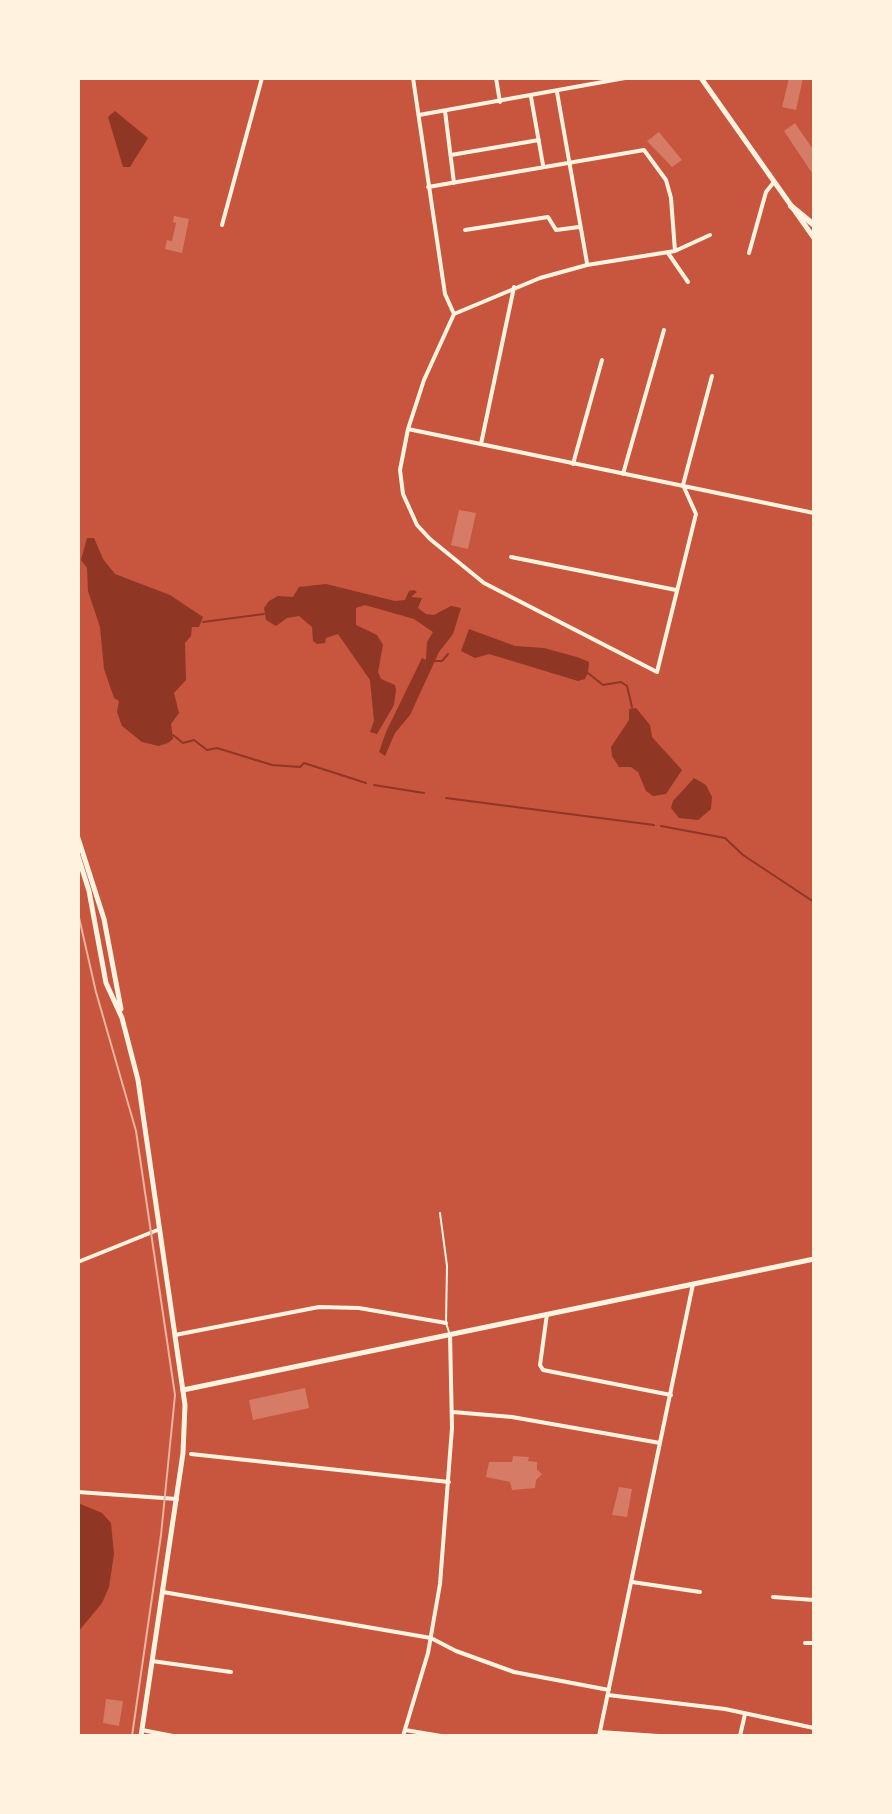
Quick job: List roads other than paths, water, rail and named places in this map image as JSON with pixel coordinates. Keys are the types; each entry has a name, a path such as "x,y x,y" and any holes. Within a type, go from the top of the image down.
{"main road":[{"path":"701,78 814,238"},
{"path":"791,206 814,225"},
{"path":"78,838 104,919 144,1115 183,1390 185,1437 142,1733"},
{"path":"78,856 89,891 106,983 122,1018"},
{"path":"183,1390 814,1259"}],"street":[{"path":"222,225 262,78"},
{"path":"413,78 445,294 454,314"},
{"path":"496,78 500,102"},
{"path":"418,115 625,78"},
{"path":"557,92 587,265"},
{"path":"531,97 543,165"},
{"path":"445,111 454,183"},
{"path":"451,155 539,140"},
{"path":"428,187 640,149 648,152 666,180 671,198 675,251"},
{"path":"749,253 766,192 774,182"},
{"path":"465,230 548,217 556,230 579,227"},
{"path":"710,235 668,253 587,265 514,287 454,314 424,380 408,429 400,470 407,505 430,539 484,583 657,672 696,514 683,485 712,376"},
{"path":"668,253 688,282"},
{"path":"481,444 514,287"},
{"path":"623,474 664,330"},
{"path":"573,464 602,360"},
{"path":"408,429 814,513"},
{"path":"511,557 676,590"},
{"path":"78,1262 160,1229"},
{"path":"658,1736 600,1734 693,1284"},
{"path":"175,1335 319,1307 359,1308 446,1323"},
{"path":"547,1314 540,1365 543,1370 671,1395"},
{"path":"441,1736 404,1733 431,1638 449,1482 453,1412 450,1334"},
{"path":"453,1412 579,1427 661,1443"},
{"path":"191,1454 449,1482"},
{"path":"78,1492 177,1499"},
{"path":"632,1582 700,1592"},
{"path":"163,1592 431,1638 456,1651 514,1672 814,1728"},
{"path":"773,1597 814,1600"},
{"path":"805,1643 814,1643"},
{"path":"152,1661 231,1672"},
{"path":"740,1736 745,1714"},
{"path":"142,1733 173,1736"}],"lane":[{"path":"440,1213 447,1266 446,1323 450,1334"}],"waterway":[{"path":"203,622 264,614"},
{"path":"435,661 442,661 448,654"},
{"path":"588,673 603,685 621,682 627,686 632,707"},
{"path":"173,735 183,743 194,740 207,750 217,748 272,765 300,767 304,763 366,783"},
{"path":"374,785 424,793"},
{"path":"446,798 654,825"},
{"path":"661,826 725,838 743,855 814,902"}],"tram line":[{"path":"78,913 96,992 136,1131 175,1395 161,1535 132,1736"}]}
